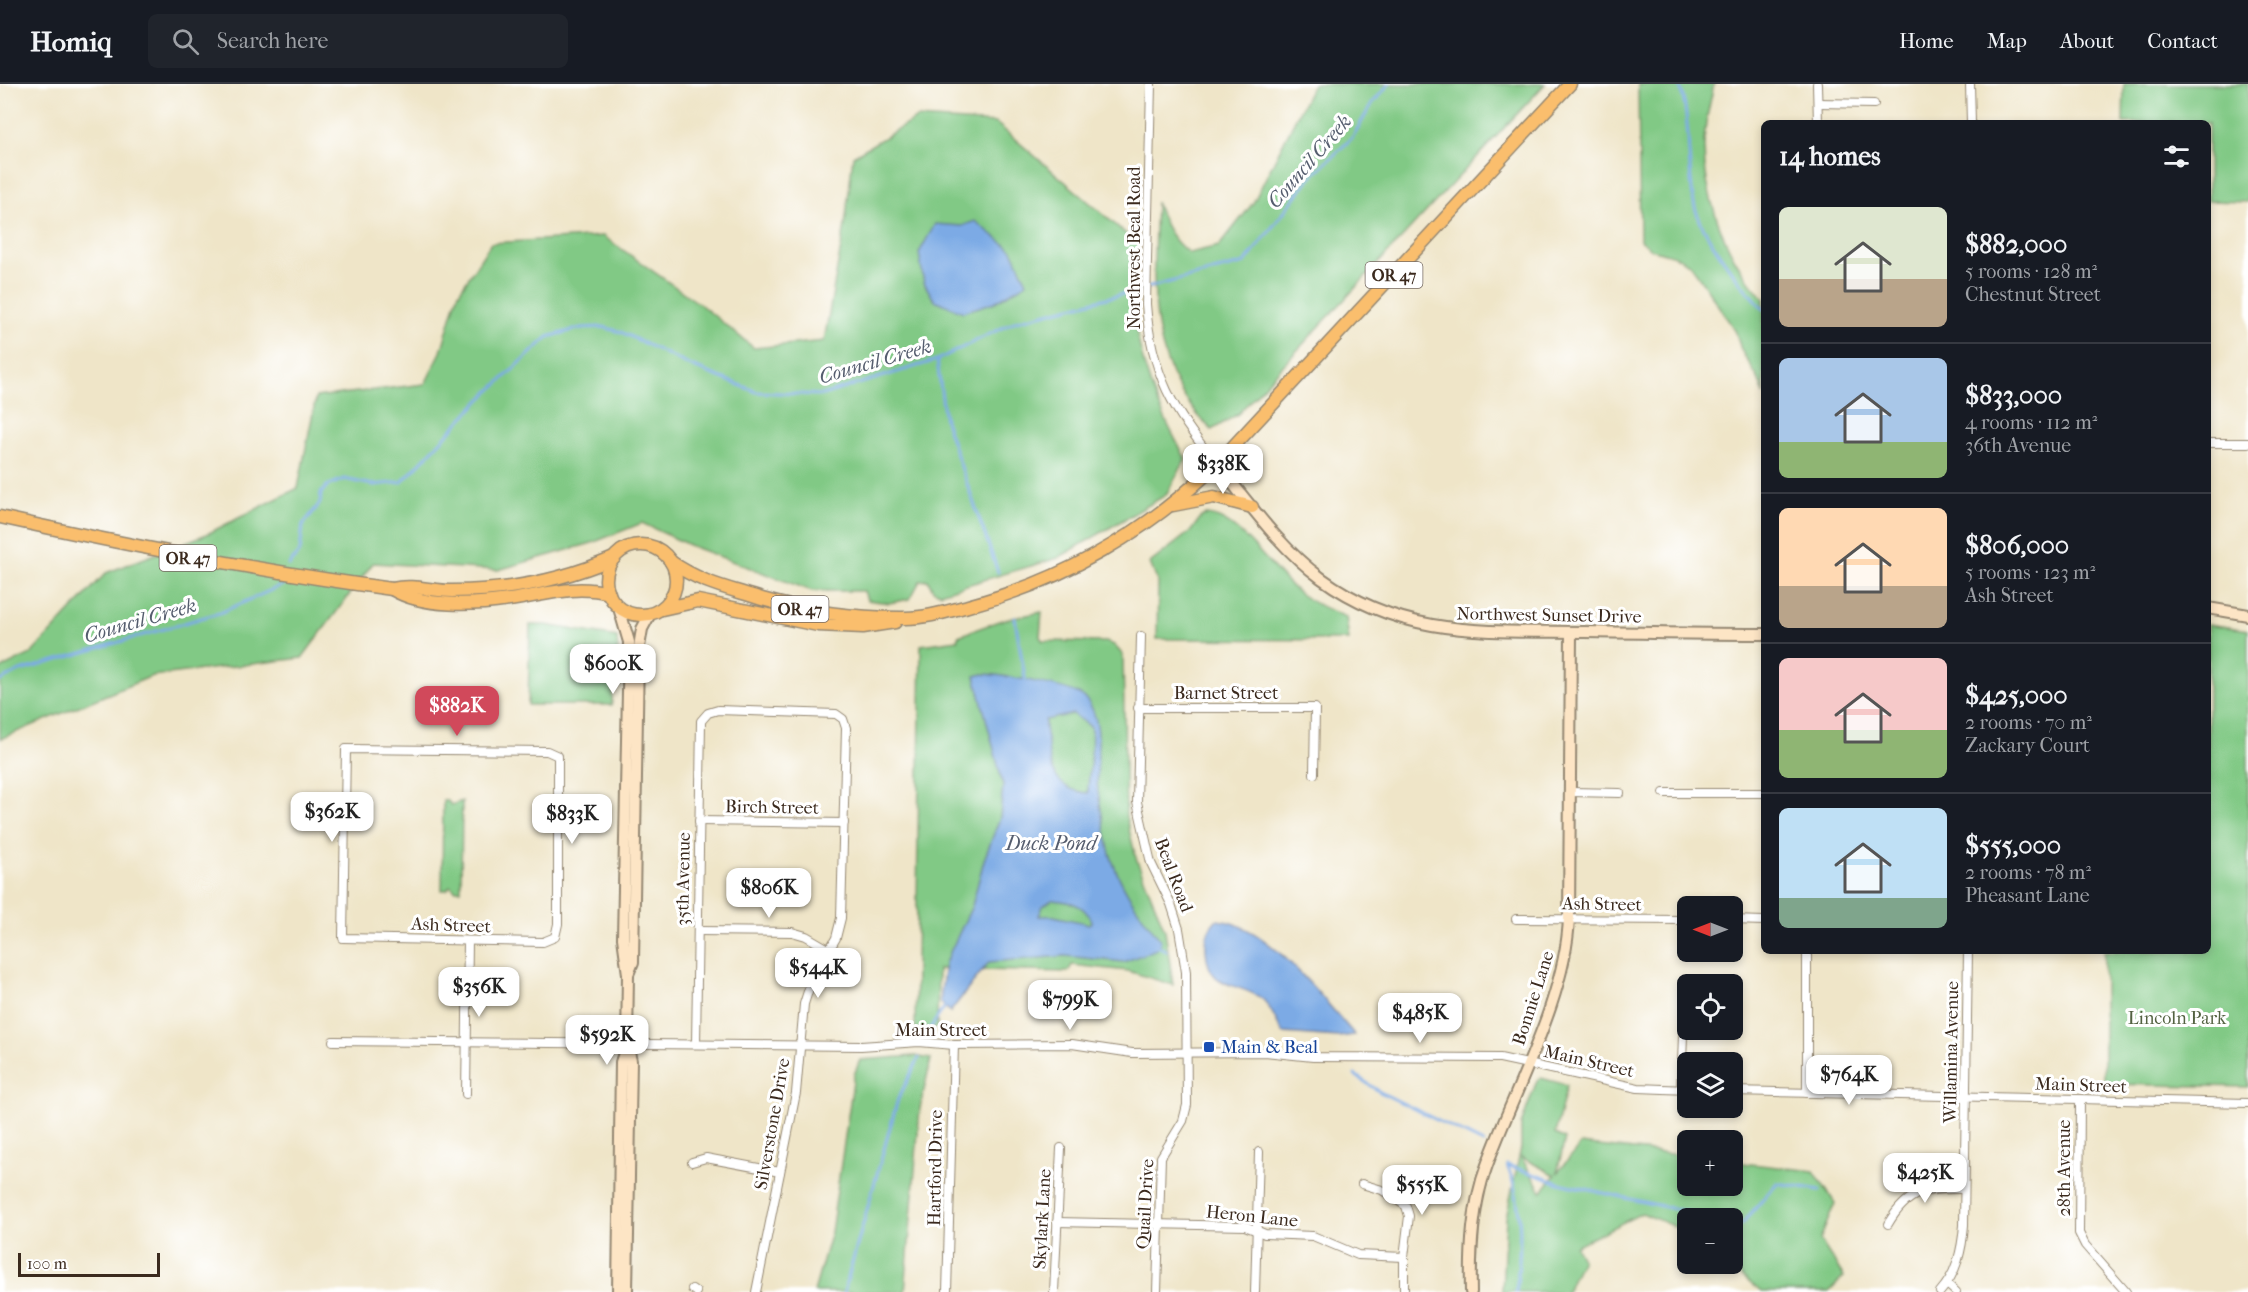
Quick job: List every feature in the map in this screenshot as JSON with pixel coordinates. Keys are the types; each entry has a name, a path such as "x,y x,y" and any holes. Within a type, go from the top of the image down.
{"main road":[{"name":"OR 47","path":"671,562 695,579 783,605 852,617 901,619 980,603 1046,579 1112,546 1169,506 1217,464 1570,84"},
{"path":"1169,506 1214,497 1252,507"},
{"name":"OR 47","path":"0,517 170,554 278,573 392,589 404,596 441,602 507,600 572,588 589,588 609,593"},
{"path":"392,589 405,586 459,591 518,586 590,569 633,546 644,546 654,548 671,562 676,582 669,601 656,611"},
{"path":"614,558 607,575 609,593 619,608 640,615 698,601 818,625 882,625 892,624 901,619"}],"street":[{"name":"Northwest Beal Road","path":"1151,84 1146,304 1152,354 1163,386 1183,421 1217,464"},
{"path":"1817,84 1818,120"},
{"path":"1970,84 1971,120"},
{"path":"1818,103 1874,104"},
{"path":"2211,444 2248,442"},
{"name":"Northwest Sunset Drive","path":"1217,464 1287,549 1303,564 1349,597 1383,613 1419,624 1460,631 1761,634"},
{"path":"619,608 629,642 623,938 628,974 627,1044 631,1061 627,1292"},
{"path":"2211,609 2248,615"},
{"path":"628,974 633,962 638,653 642,629 656,611"},
{"name":"Bonnie Lane","path":"1471,1292 1471,1253 1481,1182 1529,1062 1562,967 1569,918 1572,632"},
{"name":"Beal Road","path":"1141,636 1137,802 1142,832 1151,863 1171,904 1179,929 1186,972 1186,1052"},
{"name":"Barnet Street","path":"1138,708 1315,708 1314,774"},
{"name":"35th Avenue","path":"696,1044 700,726 706,715 718,710 829,712 841,717"},
{"name":"Silverstone Drive","path":"756,1292 796,1093 807,993 836,938 843,906 846,728 841,717"},
{"name":"Ash Street","path":"346,749 547,751 558,756 560,824 556,934 543,942 468,941 343,938 346,749"},
{"path":"1570,792 1620,793"},
{"path":"1664,793 1761,793"},
{"name":"Birch Street","path":"699,821 844,823"},
{"name":"Ash Street","path":"1516,919 1677,920"},
{"path":"1743,920 1761,921"},
{"path":"698,931 792,932 806,936 830,950"},
{"path":"466,1094 468,941"},
{"path":"1806,1093 1807,954"},
{"name":"Willamina Avenue","path":"1940,1292 1947,1284 1959,1258 1962,1244 1968,954"},
{"name":"Main Street","path":"333,1041 861,1046 919,1042 954,1045 1072,1044 1132,1053 1265,1052 1313,1057 1470,1056 1529,1062 1638,1088 1677,1090"},
{"path":"618,1292 621,1062 627,1044"},
{"name":"Hartford Drive","path":"947,1292 954,1045"},
{"name":"Quail Drive","path":"1157,1292 1161,1157 1185,1115 1186,1052"},
{"name":"Main Street","path":"1743,1091 2248,1103"},
{"name":"28th Avenue","path":"2080,1100 2079,1233 2126,1292"},
{"name":"Skylark Lane","path":"1054,1292 1061,1148"},
{"path":"1255,1292 1259,1152"},
{"path":"692,1162 706,1158 780,1172"},
{"path":"1362,1184 1382,1191 1406,1206 1409,1216 1404,1257 1404,1292"},
{"path":"1888,1224 1899,1206 1916,1193 1964,1189"},
{"name":"Heron Lane","path":"1057,1222 1245,1226 1265,1234 1313,1236 1358,1255 1404,1257"},
{"path":"1947,1284 1956,1292"}],"green space":[{"path":"1313,84 1545,84 1238,414 1212,430 1190,406 1175,380 1164,352 1155,294 1156,202 1172,236 1189,253 1219,246 1253,203"},
{"path":"1638,84 1714,84 1705,130 1706,174 1710,197 1726,242 1737,263 1761,295 1761,386 1741,350 1736,332 1691,265 1675,256 1651,249 1640,240"},
{"path":"2124,84 2248,84 2248,202 2211,201 2211,120 2123,120"},
{"path":"917,118 996,123 1138,244 1134,297 1139,346 1158,403 1186,459 1166,495 1058,558 940,593 933,590 928,580 920,581 910,599 889,603 867,600 864,591 812,591 691,546 642,523 592,543 498,570 373,563 302,658 152,676 0,739 0,669 31,654 106,573 207,534 298,488 316,397 425,384 441,352 458,294 491,243 603,236 701,305 754,348 824,341 845,225 853,156"},
{"path":"1207,515 1219,518 1243,535 1300,594 1346,617 1349,640 1157,639 1158,583 1150,563 1191,531 1201,517"},
{"path":"1042,612 1040,637 1043,641 1106,642 1114,645 1123,655 1126,817 1136,858 1165,930 1173,985 1128,971 1072,965 1068,972 938,969 937,1028 915,1029 921,645 958,640 958,636 1002,620"},
{"name":"Lincoln Park","path":"2211,624 2248,630 2248,1087 2104,1084 2104,954 2211,954"},
{"path":"530,625 546,625 617,637 618,656 613,676 612,705 528,705"},
{"path":"443,800 448,801 451,805 462,801 461,890 455,890 450,886 447,890 442,890"},
{"path":"915,1056 931,1059 920,1108 905,1292 814,1292 831,1232 854,1075 860,1060"},
{"path":"1541,1078 1567,1085 1555,1134 1565,1139 1557,1173 1581,1144 1677,1155 1677,1196 1743,1196 1743,1163 1814,1171 1835,1203 1820,1240 1844,1277 1829,1292 1761,1292 1739,1274 1743,1274 1743,1208 1677,1208 1677,1228 1642,1213 1575,1246 1582,1259 1566,1292 1502,1292 1506,1218 1521,1148 1521,1125 1537,1080","holes":["1521,1157 1555,1175 1541,1191"]}],"water":[{"path":"975,221 1012,250 1027,283 995,302 963,312 934,300 924,283 919,253 935,224 962,226"},
{"name":"Duck Pond","path":"983,674 1036,682 1067,689 1085,698 1096,719 1098,791 1113,863 1130,898 1161,941 1157,949 1124,962 1065,956 989,962 950,1012 940,1002 945,963 972,906 984,860 1000,818 1003,785 975,676","holes":["1073,714 1091,727 1088,793 1062,784 1050,763 1045,720","1052,900 1076,904 1085,910 1092,921 1089,924 1054,916 1039,916 1043,906"]},
{"path":"1216,920 1235,924 1255,934 1274,948 1310,983 1355,1035 1338,1037 1283,1033 1261,998 1224,983 1212,972 1208,963 1206,941 1209,930"}],"waterway":[{"name":"Council Creek","path":"289,565 300,551 303,525 320,503 321,493 327,486 344,479 373,485 402,482 480,400 548,337 581,328 603,327 621,332 691,366 757,392 822,395 937,360 1016,321 1245,263 1310,178 1352,138 1372,104 1389,84"},
{"path":"1679,84 1683,96 1692,189 1698,215 1723,259 1761,306"},
{"path":"937,360 945,421 998,572"},
{"name":"Council Creek","path":"0,681 20,671 222,612 287,583"},
{"path":"1015,618 1026,684"},
{"path":"1156,945 1167,951"},
{"path":"926,1034 946,1005"},
{"path":"844,1292 898,1099 919,1058"},
{"path":"1355,1075 1380,1092 1483,1143"},
{"path":"1507,1165 1559,1183 1677,1209"},
{"path":"1507,1165 1519,1212 1520,1244 1516,1292"},
{"path":"1743,1223 1777,1183 1820,1190"}],"place":[{"name":"Main & Beal","path":"1209,1047"}]}
